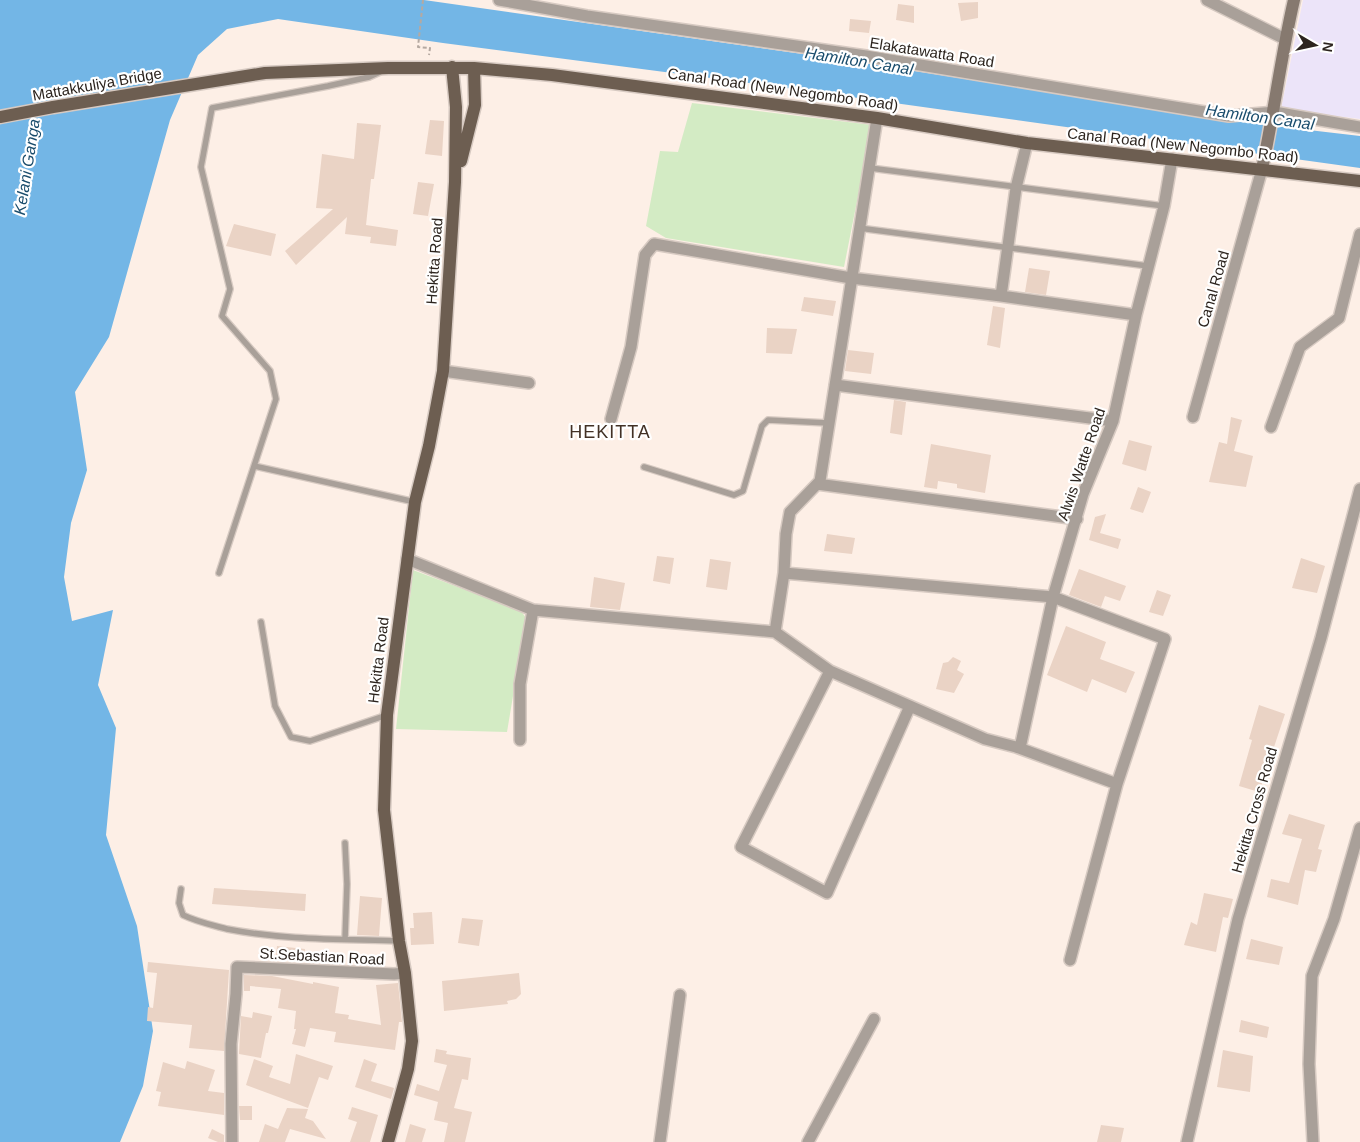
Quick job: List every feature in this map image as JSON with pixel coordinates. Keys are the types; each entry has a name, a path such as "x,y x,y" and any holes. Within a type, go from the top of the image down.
{"main road":[{"name":"Hekitta Road","path":"388,1142 408,1069 412,1041 384,810 387,715 416,502 443,371 455,182 456,106 452,67"},
{"name":"Canal Road (New Negombo Road)","path":"199,83 284,72 388,68 474,68 552,75 877,118 1027,143 1360,181"},
{"name":"Hekitta Road","path":"455,182 475,105 474,68"},
{"name":"Mattakkuliya Bridge","path":"0,117 199,83"}],"street":[{"name":"Elakatawatta Road","path":"499,0 587,16 866,56 1229,116 1265,111 1360,127"},
{"path":"1207,0 1284,39"},
{"path":"1262,170 1274,112 1284,39 1294,0"},
{"path":"775,632 784,573 786,534 790,512 820,481 877,118"},
{"path":"1001,296 1016,188 1027,143"},
{"name":"Alwis Watte Road","path":"1020,748 1053,597 1084,494 1114,422 1136,315 1164,206 1172,160"},
{"name":"Canal Road","path":"1193,417 1262,170"},
{"path":"1271,427 1300,347 1339,318 1360,234"},
{"path":"611,419 631,347 645,255 654,244 851,278 1136,315"},
{"path":"443,371 529,383"},
{"path":"835,386 1114,422"},
{"path":"817,484 1077,519"},
{"name":"Hekitta Cross Road","path":"1186,1142 1238,919 1321,638 1360,489"},
{"path":"407,559 534,610 775,632 830,671 985,739 1020,748 1117,784"},
{"path":"784,573 1053,597 1164,638 1117,784 1070,960"},
{"path":"520,740 520,684 534,610"},
{"path":"830,671 741,847 828,892 910,706"},
{"path":"1313,1142 1309,1064 1312,976 1334,919 1360,828"},
{"name":"St.Sebastian Road","path":"232,1142 231,1044 237,967 385,974 405,973"},
{"path":"660,1142 680,995"},
{"path":"808,1142 874,1019"}],"lane":[{"path":"219,573 276,399 270,371 222,316 230,288 200,167 212,108 369,77 388,68"},
{"path":"870,168 1164,206"},
{"path":"859,228 1148,266"},
{"path":"644,467 734,495 742,491 762,426 768,420 828,423"},
{"path":"254,466 416,502"},
{"path":"260,622 275,706 291,738 310,741 387,715"},
{"path":"345,843 347,884 345,939"},
{"path":"181,889 179,903 183,915 195,921 248,933 399,941"}],"path":[{"path":"423,0 418,47 430,48"}],"shaded area":[{"path":"1303,0 1360,0 1360,119 1281,109"}],"green space":[{"path":"692,103 872,125 844,267 666,238 646,226 660,151 678,152"},
{"path":"413,570 521,611 526,618 507,732 396,729"}],"water":[{"name":"Kelani Ganga","path":"0,0 424,0 838,59 1232,121 1360,136 1360,168 278,19 227,29 198,55 170,120 109,337 75,392 87,470 71,523 64,577 72,621 113,610 98,685 116,728 106,835 137,926 153,1031 143,1086 120,1142 0,1142"}],"building":[{"path":"978,2 978,18 961,21 958,3"},
{"path":"898,4 914,6 914,23 896,20"},
{"path":"850,19 871,21 869,33 849,31"},
{"path":"430,120 444,121 442,156 425,154"},
{"path":"357,123 381,125 374,179 371,179 366,225 398,230 396,246 370,243 371,237 345,234 347,217 296,265 285,251 333,209 316,208 322,154 354,159"},
{"path":"418,182 434,184 428,216 413,214"},
{"path":"234,224 276,234 271,256 226,246"},
{"path":"1029,268 1050,271 1046,295 1025,292"},
{"path":"804,297 836,301 833,316 801,311"},
{"path":"993,306 1005,308 1000,348 987,345"},
{"path":"767,328 797,329 792,354 766,353"},
{"path":"848,350 874,353 871,374 845,371"},
{"path":"894,400 906,402 902,435 890,433"},
{"path":"1231,417 1242,420 1234,451 1253,456 1246,487 1209,482 1219,442 1227,444"},
{"path":"1129,440 1152,446 1146,471 1122,464"},
{"path":"931,444 991,455 985,493 957,488 957,484 938,481 937,489 924,487"},
{"path":"1138,487 1151,492 1143,513 1130,509"},
{"path":"1106,514 1100,533 1121,539 1118,549 1089,540 1095,517"},
{"path":"827,534 855,538 852,554 824,551"},
{"path":"657,556 674,558 670,584 653,581"},
{"path":"1301,558 1325,566 1317,593 1292,588"},
{"path":"710,559 731,562 727,590 706,587"},
{"path":"1079,569 1126,586 1120,601 1105,596 1101,607 1069,595"},
{"path":"594,577 625,583 620,610 590,607"},
{"path":"1157,590 1171,595 1163,616 1149,612"},
{"path":"1066,626 1106,642 1100,659 1135,672 1126,693 1092,679 1087,692 1047,675"},
{"path":"953,657 961,661 957,670 964,674 954,693 936,689 943,663 948,662"},
{"path":"1259,705 1285,714 1259,792 1239,786 1252,740 1249,739"},
{"path":"1289,814 1325,825 1318,849 1322,850 1316,872 1305,870 1298,905 1267,897 1271,879 1289,883 1302,839 1282,834"},
{"path":"214,888 306,894 305,911 212,904"},
{"path":"1204,893 1233,899 1228,918 1223,917 1216,952 1184,945 1191,922 1197,925"},
{"path":"360,896 382,898 379,936 357,935"},
{"path":"432,912 434,944 411,945 410,928 414,928 413,913"},
{"path":"462,918 483,920 479,946 458,943"},
{"path":"1251,939 1283,947 1279,965 1246,959"},
{"path":"277,946 305,949 304,959 276,956"},
{"path":"148,962 229,970 224,1051 189,1048 192,1025 147,1021 148,1007 153,1008 157,973 147,972"},
{"path":"519,973 521,994 516,999 507,1001 508,1004 444,1011 442,981"},
{"path":"244,975 272,976 339,987 335,1013 349,1015 348,1019 381,1025 376,985 398,983 402,1022 399,1022 395,1050 334,1042 336,1032 310,1028 305,1047 292,1044 296,1029 294,1029 296,1011 278,1008 281,989 250,986 250,991 244,991"},
{"path":"253,1012 272,1016 261,1058 239,1054 241,1016 252,1018"},
{"path":"1241,1020 1269,1027 1267,1038 1239,1032"},
{"path":"436,1049 447,1051 446,1054 471,1058 468,1080 462,1079 454,1108 472,1112 465,1142 444,1142 448,1123 434,1120 438,1102 414,1095 417,1084 439,1091 447,1065 434,1062"},
{"path":"1223,1050 1253,1056 1250,1092 1217,1087"},
{"path":"296,1054 333,1066 328,1080 319,1077 308,1108 246,1085 254,1059 273,1066 269,1077 290,1084"},
{"path":"364,1059 377,1064 371,1081 394,1088 391,1099 355,1087"},
{"path":"187,1061 215,1070 208,1091 224,1093 224,1115 158,1106 161,1092 156,1091 163,1062 185,1069"},
{"path":"239,1106 252,1106 252,1120 240,1120"},
{"path":"352,1107 378,1115 370,1142 350,1142 357,1122 348,1119"},
{"path":"287,1108 308,1109 305,1118 313,1121 326,1139 290,1129 285,1142 259,1142 265,1124 278,1129"},
{"path":"410,1124 426,1129 422,1142 405,1142"},
{"path":"1101,1125 1124,1128 1121,1142 1097,1142"},
{"path":"212,1129 224,1135 224,1142 208,1138"}],"district":[{"name":"HEKITTA","path":"610,432"}],"water label":[{"name":"Hamilton Canal","path":"859,61"},
{"name":"Hamilton Canal","path":"1260,117"}]}
